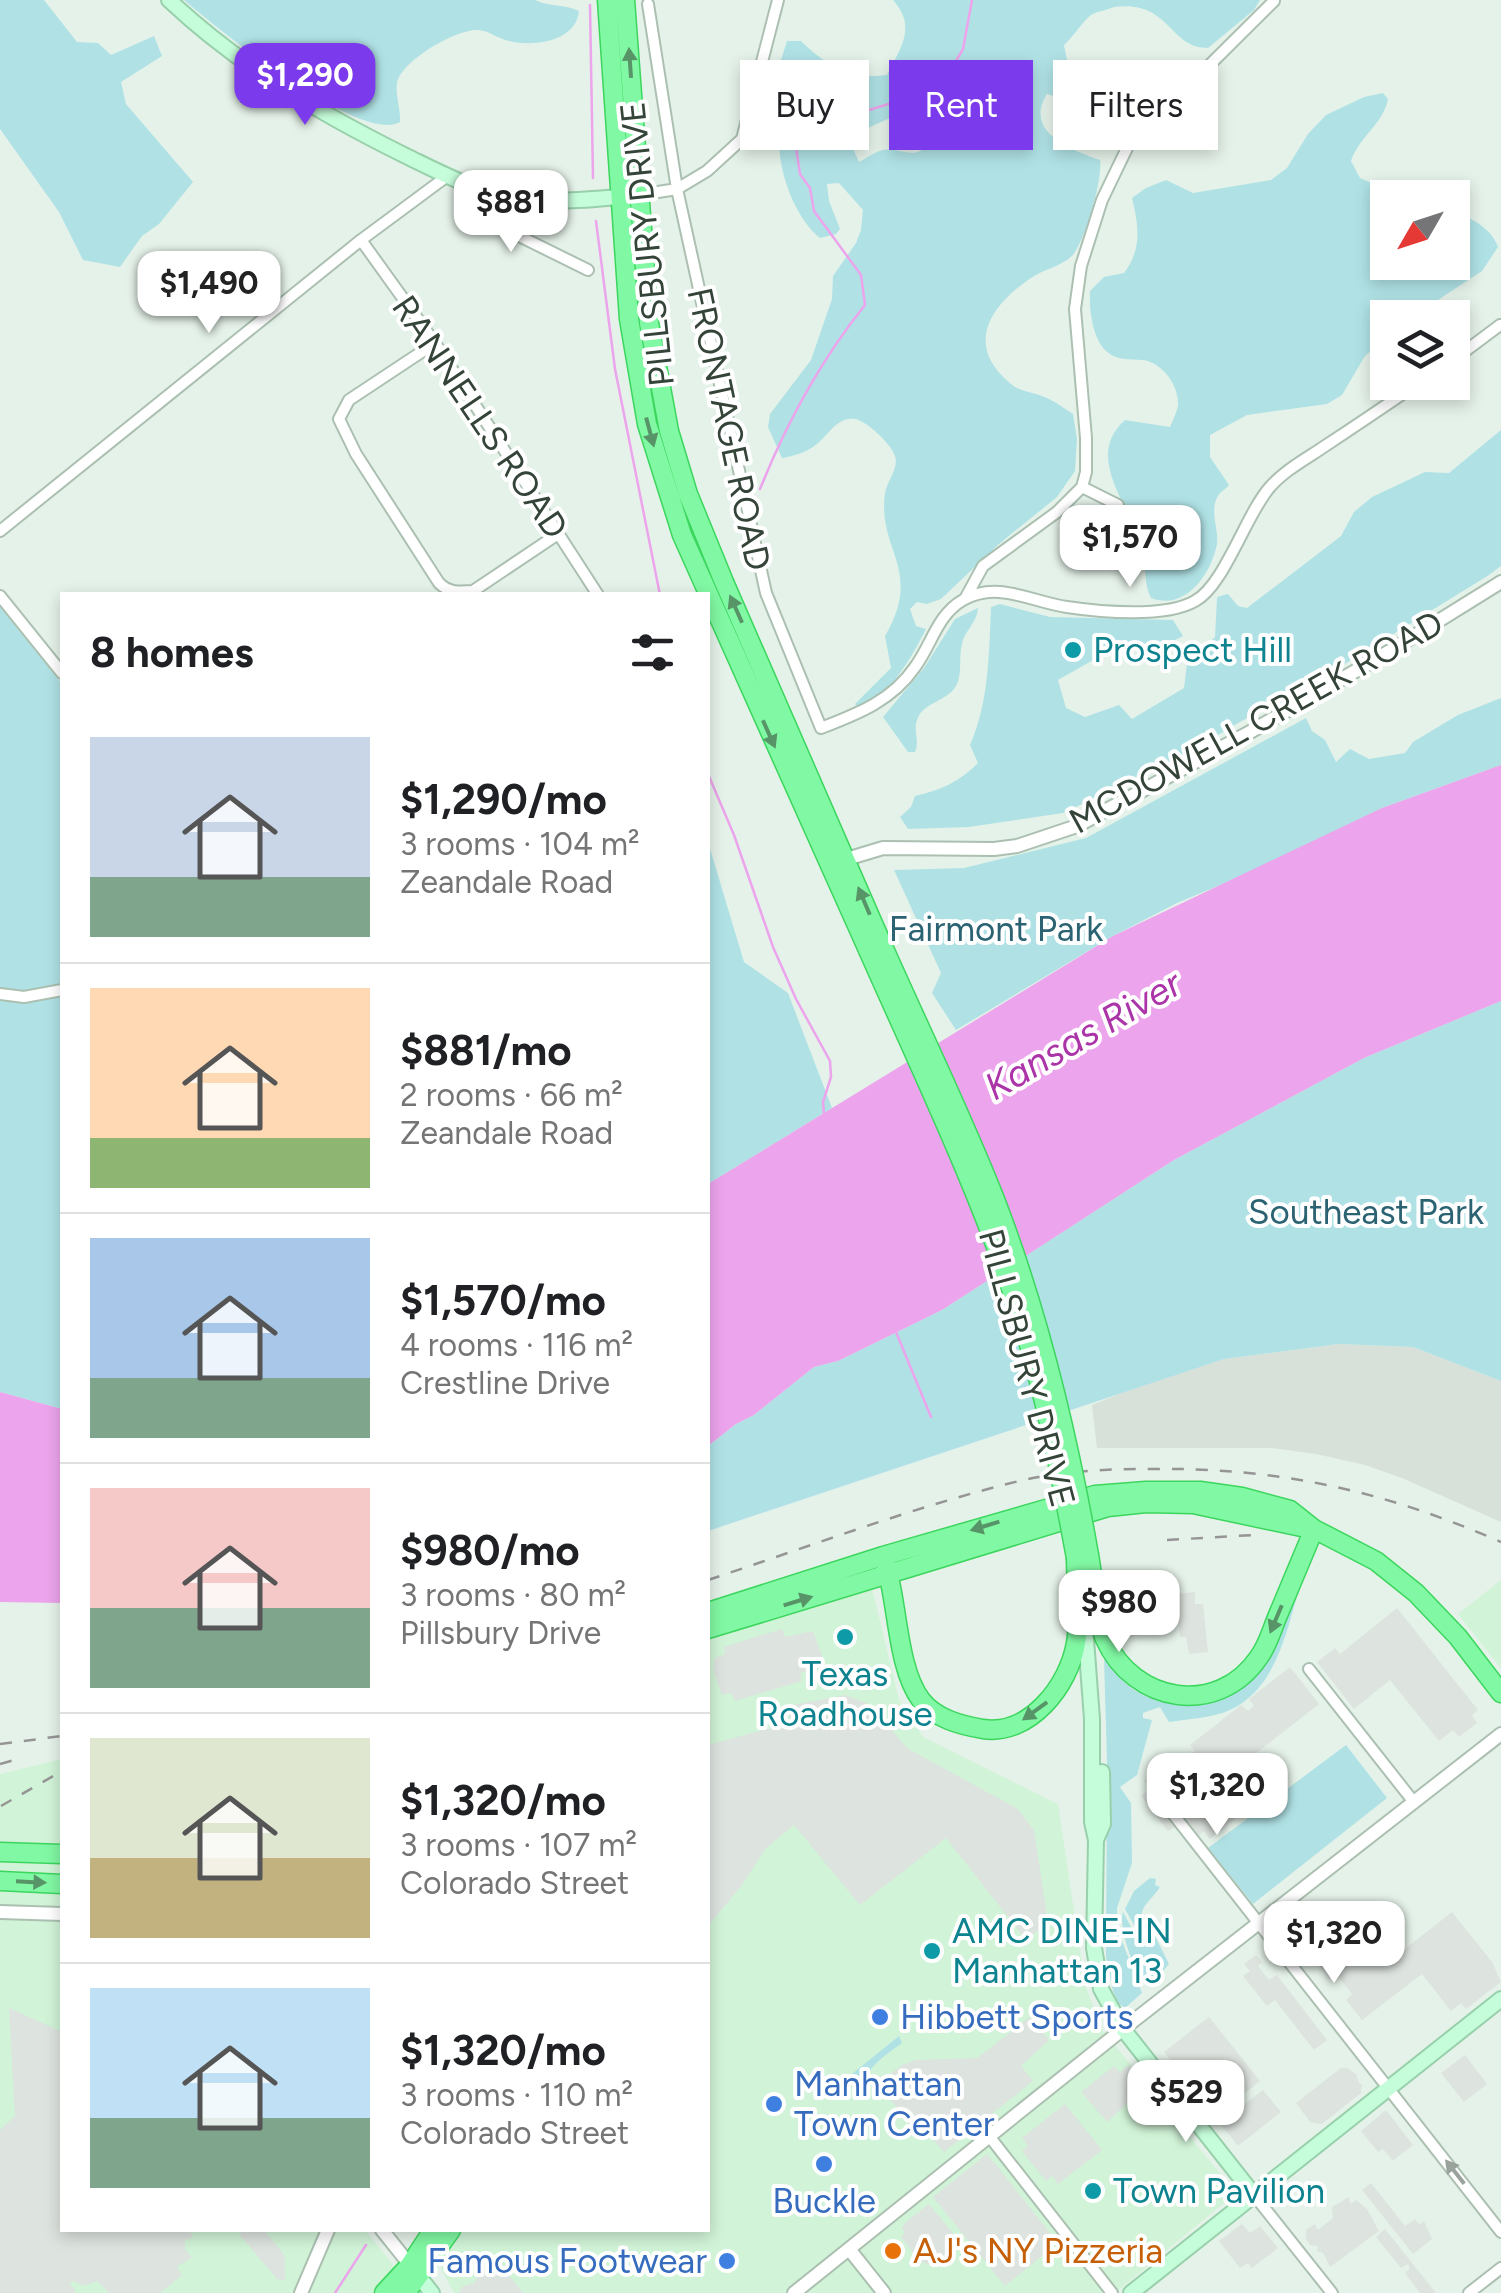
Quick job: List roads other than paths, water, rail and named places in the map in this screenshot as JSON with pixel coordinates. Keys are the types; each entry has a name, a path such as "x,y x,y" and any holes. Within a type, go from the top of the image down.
{"highway":[{"name":"PILLSBURY DRIVE","path":"607,0 629,196"},
{"name":"PILLSBURY DRIVE","path":"625,0 634,353 663,478 682,535 709,592"},
{"name":"PILLSBURY DRIVE","path":"710,594 875,947 984,1214 1022,1321 1083,1556"},
{"path":"710,1611 1108,1507 1193,1504 1314,1529 1376,1561 1416,1593 1458,1637 1501,1692"},
{"path":"1083,1556 1104,1636 1118,1662 1143,1685 1176,1698 1198,1697 1219,1692 1242,1678 1261,1655 1314,1529"},
{"path":"886,1564 905,1661 920,1699 941,1717 991,1730 1037,1712 1058,1691 1076,1644 1083,1556"},
{"path":"710,1628 886,1564"},
{"path":"0,1852 60,1854"},
{"path":"0,1881 60,1884"},
{"path":"406,2293 432,2232"},
{"path":"384,2293 414,2271 449,2232"}],"main road":[{"path":"169,0 252,68 336,122 446,177 509,196 554,200 629,196"},
{"name":"PILLSBURY DRIVE","path":"1083,1556 1093,1762 1092,1822 1096,1840 1095,1968 1110,2009 1123,2029 1254,2195"},
{"path":"1130,2293 1501,1999"},
{"path":"414,2271 432,2293"}],"street":[{"path":"629,196 677,190 707,171 742,139 778,0"},
{"path":"965,599 983,566 1057,512 1082,487 1086,438 1075,310 1082,266 1102,200 1128,146 1274,1"},
{"name":"FRONTAGE ROAD","path":"648,4 677,190 766,594 820,728 878,704 902,684 950,610 965,599"},
{"path":"0,532 361,240 446,177"},
{"path":"509,196 504,221 509,231 588,270"},
{"name":"RANNELLS ROAD","path":"361,240 435,343 596,592"},
{"path":"1470,348 1500,325"},
{"path":"435,343 349,400 339,419 356,454 439,583 446,589 472,591 558,534"},
{"path":"965,599 984,591 1010,592 1068,607 1146,611 1197,601 1210,588 1270,486 1393,400"},
{"path":"1082,487 1118,505"},
{"name":"MCDOWELL CREEK ROAD","path":"837,862 884,848 1018,846 1077,826 1250,732 1501,582"},
{"path":"0,596 60,671"},
{"path":"0,994 24,997 60,990"},
{"path":"1308,1669 1413,1802"},
{"path":"794,2293 1123,2029 1501,1734"},
{"path":"1155,1791 1501,2232"},
{"path":"0,1912 60,1914"},
{"path":"989,2136 1112,2293"},
{"path":"1254,2195 1332,2293"},
{"path":"301,2293 327,2232"},
{"path":"384,2232 414,2271"},
{"path":"850,2249 884,2293"},
{"path":"1469,2293 1501,2268"}],"water":[{"name":"Kansas River","path":"1501,765 1501,1001 1364,1058 1174,1160 942,1310 838,1361 814,1367 710,1444 710,1183 1113,936 1382,808"},
{"path":"0,1392 60,1408 60,1603 0,1602"}],"waterway":[{"path":"760,489 806,393 865,305 861,275 814,211 810,188 800,174 795,141 814,127 921,94 945,80 963,49 972,0"},
{"path":"590,5 593,178"},
{"path":"596,221 615,369 659,592"},
{"path":"710,779 773,947 830,1061 824,1114"},
{"path":"896,1332 931,1417"},
{"path":"335,2293 366,2245"}],"railway":[{"path":"710,1579 979,1491 1035,1478 1099,1470 1195,1469 1328,1485 1414,1508 1501,1542"},
{"path":"1167,1540 1254,1535"},
{"path":"0,1744 60,1736"},
{"path":"0,1764 14,1760"},
{"path":"1,1806 60,1772"}],"place":[{"name":"Prospect Hill","path":"1073,650"},
{"name":"Texas Roadhouse","path":"845,1637"},
{"name":"AMC DINE-IN Manhattan 13","path":"932,1951"},
{"name":"Hibbett Sports","path":"880,2017"},
{"name":"Manhattan Town Center","path":"774,2104"},
{"name":"Buckle","path":"824,2164"},
{"name":"Town Pavilion","path":"1093,2191"},
{"name":"AJ's NY Pizzeria","path":"893,2251"},
{"name":"Famous Footwear","path":"727,2261"}],"park label":[{"name":"Fairmont Park","path":"996,929"},
{"name":"Southeast Park","path":"1366,1212"}]}
